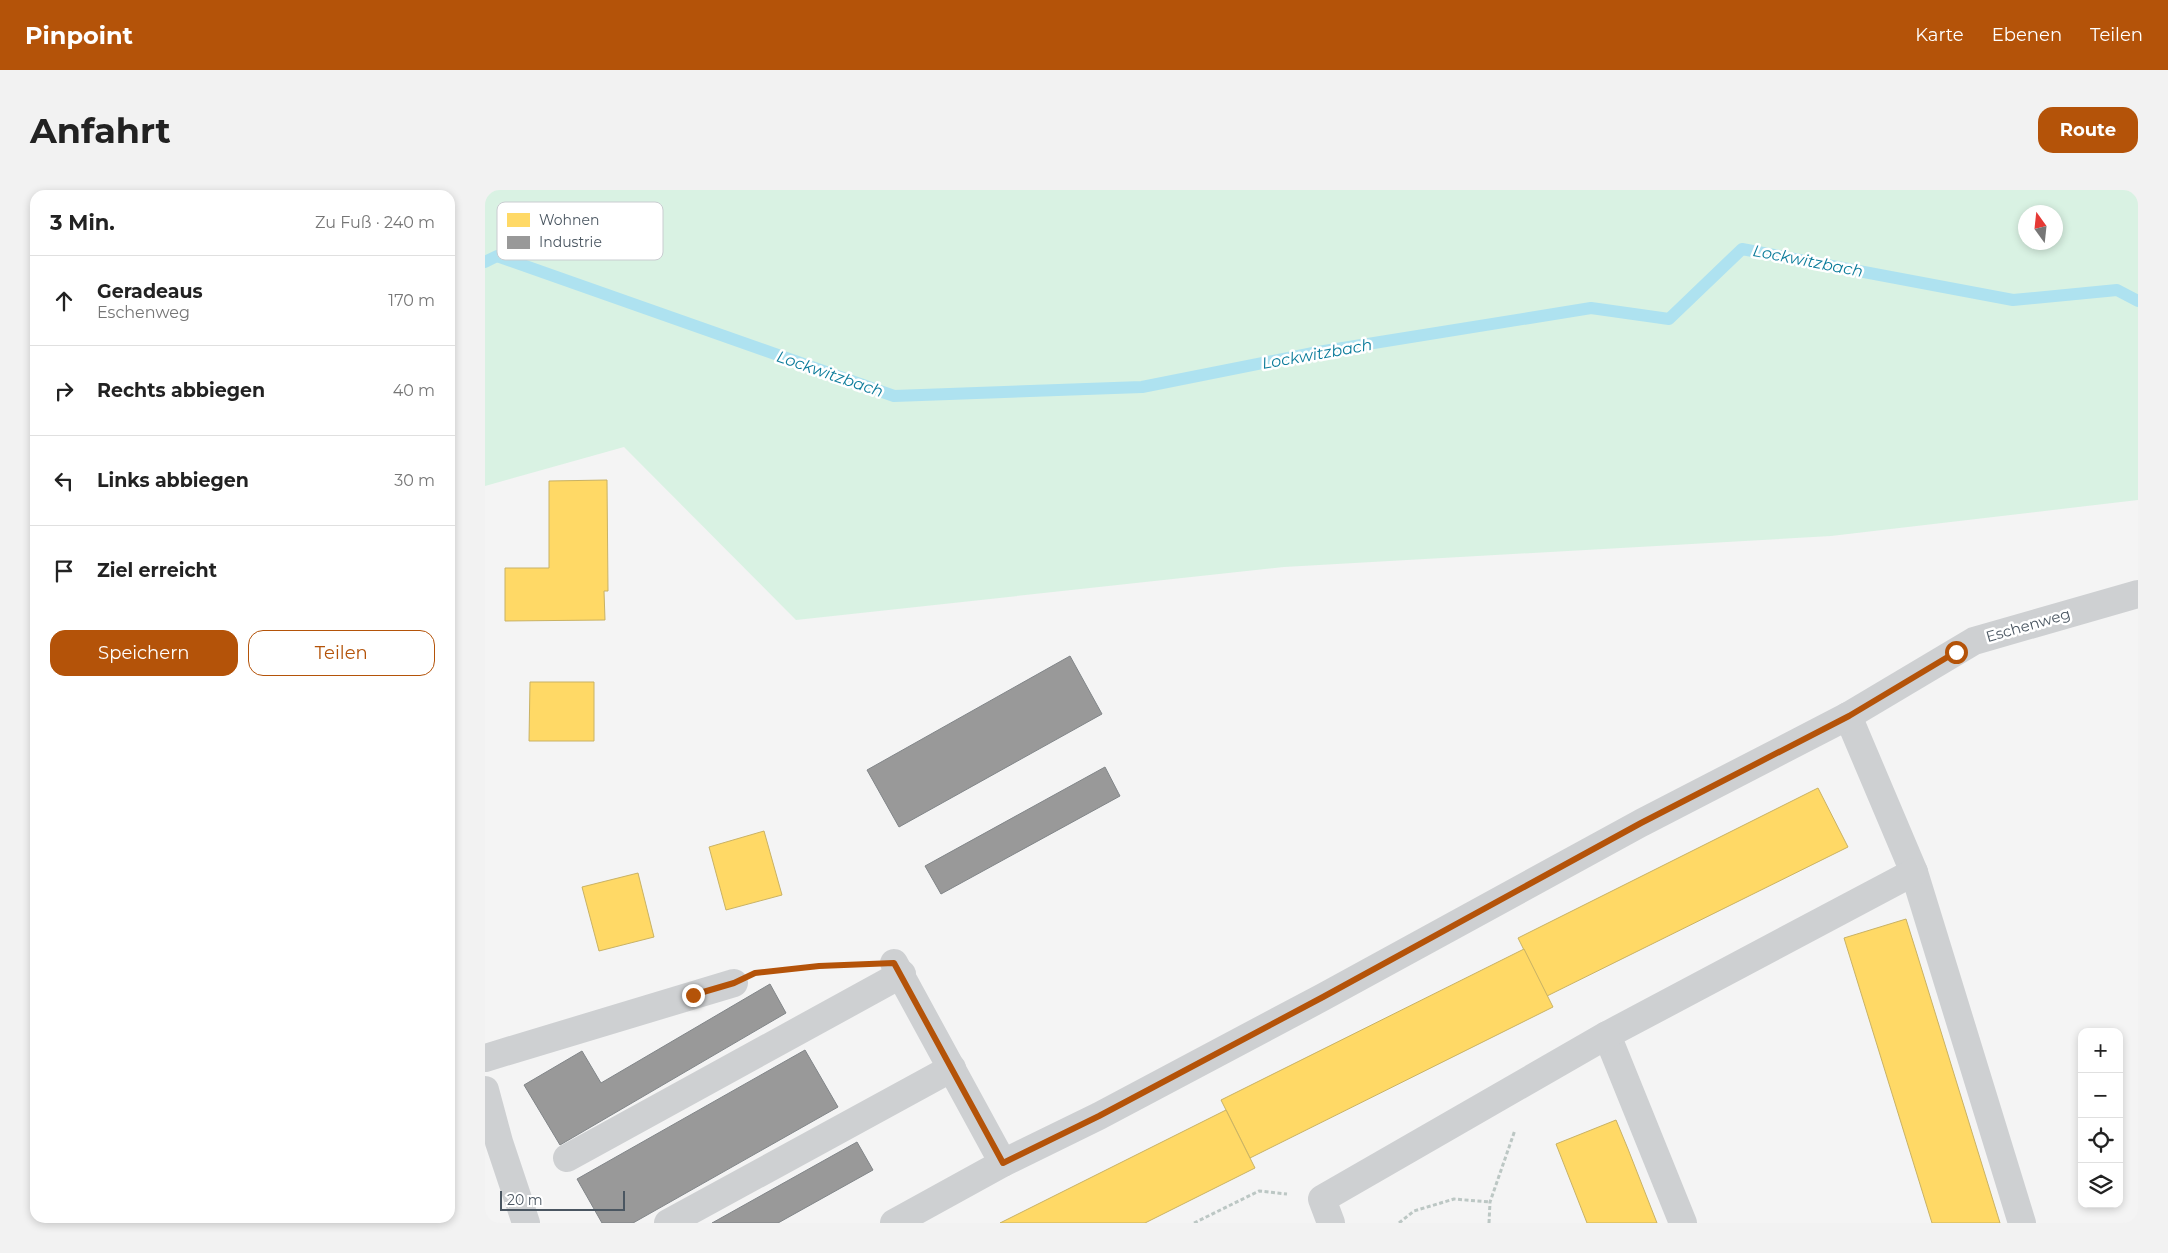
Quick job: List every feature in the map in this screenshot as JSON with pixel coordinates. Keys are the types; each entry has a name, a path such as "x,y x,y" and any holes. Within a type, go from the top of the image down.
{"street":[{"name":"Eschenweg","path":"894,1223 1003,1163 1099,1116 1323,997 1641,823 1849,716 1974,641 2138,594"},
{"path":"1849,716 1914,872 2022,1223"},
{"path":"1327,1211 1527,1081 1607,1035 1914,872"},
{"path":"567,1158 898,968 1003,1163"},
{"path":"485,1058 734,983"},
{"path":"1607,1035 1683,1223"},
{"path":"668,1223 952,1068"},
{"path":"485,1090 499,1142 525,1223"}],"path":[{"path":"734,983 755,973 819,966 898,968"},
{"path":"1489,1223 1490,1202 1517,1127 1527,1081"},
{"path":"1193,1223 1259,1191 1327,1211"},
{"path":"1399,1223 1414,1211 1453,1199 1490,1202"}],"green space":[{"path":"485,190 2138,190 2138,500 1831,536 1284,567 796,620 624,447 485,486"}],"building: Wohnen":[{"path":"607,480 608,591 604,591 605,620 505,621 505,568 549,568 549,481"},
{"path":"530,682 594,682 594,741 529,741"},
{"path":"1818,788 1848,847 1547,996 1518,938"},
{"path":"764,831 782,895 726,910 709,847"},
{"path":"638,873 654,937 599,951 582,887"},
{"path":"1906,919 2000,1223 1932,1223 1844,938"},
{"path":"1524,949 1553,1007 1250,1158 1221,1100"},
{"path":"1226,1110 1255,1168 1145,1223 1000,1223"},
{"path":"1616,1120 1657,1223 1587,1223 1556,1144"}],"building: Industrie":[{"path":"1070,656 1102,714 899,827 867,770"},
{"path":"1105,767 1120,796 941,894 925,866"},
{"path":"770,984 786,1013 560,1145 524,1085 582,1051 601,1083"},
{"path":"805,1050 838,1107 633,1223 602,1223 577,1179"},
{"path":"857,1142 873,1170 778,1223 712,1223"}],"waterway":[{"name":"Lockwitzbach","path":"508,260 894,396 1142,387 1318,352 1591,308 1669,319 1742,249 2013,300 2117,290 2138,301"},
{"name":"Lockwitzbach","path":"485,262 497,256"}],"route":[{"path":"693,995 734,983 755,973 819,966 894,963 902,974 1003,1163 1099,1116 1323,997 1641,823 1849,716 1956,652"}]}
